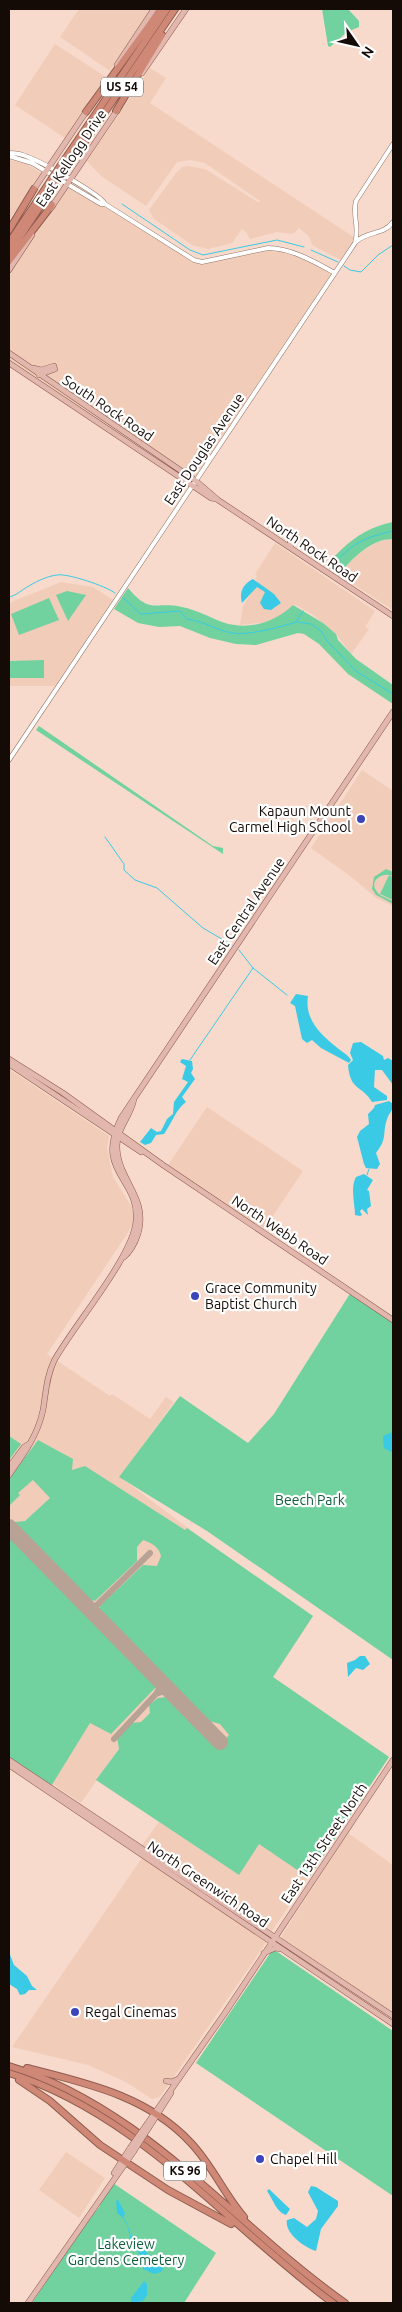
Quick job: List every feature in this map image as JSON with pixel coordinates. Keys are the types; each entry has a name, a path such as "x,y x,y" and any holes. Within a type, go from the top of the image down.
{"highway":[{"path":"86,112 161,9"},
{"name":"US 54","path":"9,253 167,9"},
{"path":"116,111 177,9"},
{"name":"US 54","path":"66,164 177,9"},
{"name":"US 54","path":"9,242 54,182"},
{"path":"9,230 34,188"},
{"path":"9,261 52,205"},
{"path":"9,2065 109,2090 156,2114 192,2143 238,2211 274,2247"},
{"name":"KS 96","path":"9,2065 62,2086 125,2122 157,2146 274,2247 345,2303"},
{"path":"9,2074 50,2101 90,2137 124,2161 168,2190 231,2224 255,2240"},
{"name":"KS 96","path":"9,2074 63,2094 124,2130 332,2303"},
{"path":"147,2109 159,2106"}],"main road":[{"name":"East Kellogg Drive","path":"9,225 154,9"},
{"name":"East Kellogg Drive","path":"9,270 186,9"},
{"path":"56,156 58,166 70,172 76,169"},
{"name":"South Rock Road","path":"9,353 195,483"},
{"name":"South Rock Road","path":"9,362 195,483"},
{"path":"28,366 40,370 53,369"},
{"path":"26,374 40,374 53,369"},
{"path":"52,383 48,376 53,369"},
{"name":"North Rock Road","path":"195,483 211,498 218,500 393,616"},
{"path":"282,542 289,539 291,548"},
{"name":"East Central Avenue","path":"117,1133 135,1099 393,712"},
{"name":"North Webb Road","path":"9,1059 393,1320"},
{"name":"North Webb Road","path":"9,1064 32,1076 106,1123 117,1133"},
{"name":"East Central Avenue","path":"9,1475 27,1450 40,1420 47,1380 52,1364 133,1237 136,1215 133,1198 114,1165 112,1151 125,1111 135,1099"},
{"path":"106,1123 112,1123 125,1111"},
{"name":"East Central Avenue","path":"9,1467 24,1447 29,1444"},
{"name":"North Greenwich Road","path":"9,1760 273,1939 286,1951 393,2024"},
{"name":"East 13th Street North","path":"156,2114 159,2106 174,2088 393,1760"},
{"name":"North Greenwich Road","path":"9,1765 393,2016"},
{"path":"264,1954 275,1948 286,1951"},
{"path":"166,2081 172,2082 181,2077"},
{"name":"East 13th Street North","path":"28,2303 148,2125 169,2100 174,2088"}],"street":[{"path":"355,243 358,234 354,208 356,201 393,144"},
{"path":"9,154 29,157 101,204 105,204 194,260 202,262 277,248 290,251 335,273"},
{"path":"355,243 363,236 384,231 393,222"},
{"name":"East Douglas Avenue","path":"9,760 355,243"}],"shaded area":[{"path":"79,9 152,9 110,71 60,37"},
{"path":"55,44 106,77 65,138 15,105"},
{"path":"150,68 166,78 150,103 355,238 341,260 312,245 309,236 299,228 293,234 277,232 250,239 242,229 232,243 208,249 192,245 154,219 149,210 176,173 182,167 188,166 205,169 259,203 260,201 205,163 191,160 177,162 146,206 101,176 87,161"},
{"path":"9,160 27,164 41,173 9,220"},
{"path":"70,180 183,254 203,262 277,248 335,273 195,484 9,359 9,270"},
{"path":"393,539 393,610 339,575 357,554 376,543"},
{"path":"275,543 375,611 365,627 369,629 351,654 336,634 312,614 294,604 283,615 269,622 240,625 243,606 258,582 255,579 257,576 255,574"},
{"path":"61,582 93,587 113,600 55,686 9,686 9,603"},
{"name":"Kapaun Mount Carmel High School","path":"362,770 393,791 393,906 376,898 354,879 311,848"},
{"path":"9,1069 109,1136 107,1148 113,1177 133,1209 135,1222 47,1354 110,1396 112,1394 150,1419 166,1397 174,1402 120,1477 244,1570 313,1616 273,1677 389,1757 272,1931 142,1845 159,1822 239,1875 119,1748 81,1803 9,1755"},
{"path":"207,1107 303,1171 264,1229 168,1165"},
{"path":"348,1833 393,1865 393,2012 282,1941 282,1935"},
{"path":"144,1855 268,1940 160,2097 152,2099 126,2082 88,2065 12,2047"},
{"path":"66,2152 105,2178 79,2218 39,2190"}],"green space":[{"path":"322,9 348,9 359,21 359,27 347,32 330,47 328,46"},
{"path":"393,522 393,539 377,542 370,546 356,556 339,575 326,566 355,538 373,528"},
{"path":"128,588 142,602 153,605 182,607 222,622 241,626 269,621 278,617 293,605 323,623 336,634 338,640 356,659 393,685 393,704 348,674 319,644 304,634 298,633 256,645 236,644 210,638 180,626 159,627 138,623 114,609"},
{"path":"67,591 86,595 68,621 56,595"},
{"path":"49,598 59,620 19,635 11,614"},
{"path":"44,660 44,678 9,678 9,661"},
{"path":"39,726 213,846 223,848 223,854 36,730"},
{"path":"386,869 393,872 393,876 381,876 377,878 374,885 378,893 393,901 393,904 376,895 372,889 374,877"},
{"path":"389,875 393,877 393,900 380,894"},
{"name":"Beech Park","path":"351,1292 393,1320 393,1660 207,1531 119,1477 180,1396 248,1443 274,1414"},
{"path":"9,1436 21,1444 9,1460"},
{"path":"38,1440 73,1459 72,1470 85,1466 185,1530 187,1528 313,1616 273,1677 389,1757 309,1878 259,1844 239,1875 96,1780 119,1749 117,1737 132,1723 141,1722 150,1713 149,1705 158,1698 167,1697 218,1747 229,1735 220,1724 205,1720 100,1610 100,1606 143,1565 157,1566 161,1556 157,1548 143,1540 137,1547 137,1561 95,1601 87,1599 16,1525 15,1522 25,1521 50,1498 33,1480 18,1493 20,1495 9,1506 9,1479"},
{"path":"9,1536 156,1687 111,1734 90,1723 50,1788 9,1760"},
{"path":"273,1949 393,2031 393,2196 196,2063"},
{"name":"Lakeview Gardens Cemetery","path":"113,2183 216,2253 184,2303 32,2303 81,2230 100,2206"}],"water":[{"path":"253,579 274,594 281,603 271,610 264,609 260,603 265,592 257,587 242,603 241,595 243,589"},
{"path":"296,994 308,996 307,1005 309,1013 316,1027 349,1057 351,1060 349,1063 321,1048 312,1040 307,1043 302,1039 295,1006 290,1003"},
{"path":"361,1042 383,1056 384,1060 388,1058 393,1061 393,1085 382,1070 375,1070 374,1087 387,1096 387,1100 372,1102 351,1079 348,1065 353,1060 350,1053 353,1043"},
{"path":"182,1059 192,1061 193,1069 191,1073 195,1079 182,1097 186,1102 177,1112 164,1134 156,1135 151,1143 145,1145 140,1142 151,1128 157,1132 161,1131 167,1119 173,1114 174,1102 188,1082 182,1079 186,1066 180,1062"},
{"path":"389,1101 393,1104 392,1108 387,1119 382,1143 376,1153 380,1164 377,1169 366,1168 357,1137 360,1131 369,1124 368,1114 375,1105"},
{"path":"364,1174 373,1180 367,1190 369,1191 371,1206 367,1209 368,1215 362,1209 360,1211 362,1215 360,1216 355,1215 353,1186 356,1177"},
{"path":"393,1432 393,1453 384,1448 383,1437"},
{"path":"360,1656 365,1656 370,1664 363,1670 356,1668 348,1677 347,1663"},
{"path":"9,1952 14,1965 27,1976 32,1986 37,1990 29,1990 25,1994 20,1995 17,1989 9,1984"},
{"path":"311,2186 316,2187 338,2201 338,2206 321,2229 316,2251 306,2247 296,2239 287,2225 287,2220 294,2218 307,2227 316,2219 318,2211 308,2192"},
{"path":"269,2189 290,2209 286,2215 275,2205 267,2191"},
{"path":"118,2200 125,2213 123,2218 117,2213 116,2201"},
{"path":"130,2234 149,2255 167,2261 161,2272 154,2274 143,2269 144,2263"},
{"path":"144,2281 147,2284 147,2295 143,2301 132,2303 131,2298"}],"waterway":[{"path":"122,204 190,250 203,255 277,240 304,247"},
{"path":"344,266 350,270 361,272 378,255 393,245"},
{"path":"311,250 338,262"},
{"path":"333,567 345,552 359,542 393,531"},
{"path":"9,597 39,581 57,575 86,581 115,593"},
{"path":"123,598 141,614 180,611 187,619 238,634 296,622 303,611"},
{"path":"297,622 311,624 321,631 327,641 357,672 393,694"},
{"path":"105,837 124,864 124,870 135,880 157,888 203,928 232,945"},
{"path":"239,950 253,968 287,995"},
{"path":"190,1060 253,968"},
{"path":"367,1175 369,1169"},
{"path":"123,2218 128,2225"},
{"path":"128,2228 130,2234"}],"taxiway":[{"path":"98,1618 95,1610 97,1605 150,1553"},
{"path":"82,1602 92,1607 97,1605"},
{"path":"156,1694 160,1687 158,1678"},
{"path":"114,1739 156,1694 164,1691 172,1693"}],"runway":[{"path":"9,1527 220,1742"}],"place":[{"name":"Kapaun Mount Carmel High School","path":"361,819"},
{"name":"Grace Community Baptist Church","path":"195,1296"},
{"name":"Regal Cinemas","path":"75,2012"},
{"name":"Chapel Hill","path":"260,2159"}]}
